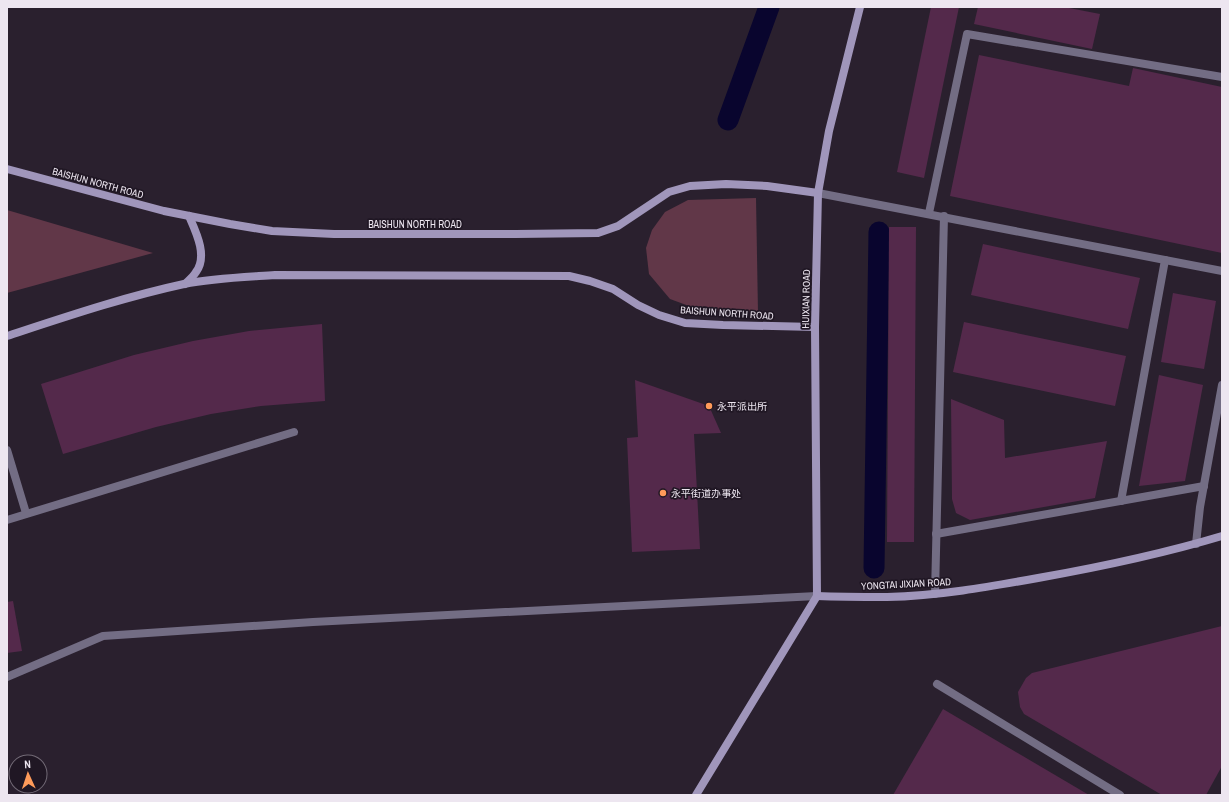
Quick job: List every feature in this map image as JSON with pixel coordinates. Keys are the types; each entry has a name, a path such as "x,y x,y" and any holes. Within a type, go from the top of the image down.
{"street":[{"name":"HUIXIAN ROAD","path":"817,596 816,327 818,192 829,132 860,7"},
{"path":"928,213 967,34 1222,77"},
{"name":"BAISHUN NORTH ROAD","path":"7,169 164,211 189,216 272,231 334,234 598,233 618,226 669,192 690,186 726,184 766,186 818,192"},
{"path":"818,192 1222,271"},
{"path":"185,284 197,271 201,259 197,234 189,216"},
{"path":"935,594 944,216"},
{"path":"1121,501 1165,260"},
{"name":"BAISHUN NORTH ROAD","path":"7,336 130,297 185,284 275,275 569,276 613,289 638,305 659,315 685,323 816,327"},
{"path":"1196,544 1200,507 1222,386"},
{"path":"7,520 294,432"},
{"path":"7,450 26,513"},
{"path":"936,534 1204,486"},
{"name":"YONGTAI JIXIAN ROAD","path":"817,596 888,597 935,594 993,586 1083,570 1196,544 1222,536"},
{"path":"7,677 103,636 314,622 817,596"},
{"path":"696,795 817,596"},
{"path":"937,684 1120,795"}],"shaded area":[{"path":"756,198 758,313 700,310 670,299 649,274 646,248 652,230 665,212 688,200"},
{"path":"7,210 153,253 7,293"}],"building":[{"path":"931,7 959,7 924,178 897,172"},
{"path":"978,7 1064,7 1100,14 1092,49 974,24"},
{"path":"979,55 1129,86 1133,68 1222,87 1222,253 950,196"},
{"path":"889,227 916,227 914,542 887,542"},
{"path":"983,244 1140,278 1128,329 971,295"},
{"path":"1173,293 1216,301 1204,369 1161,362"},
{"path":"964,322 1126,356 1115,406 953,372"},
{"path":"322,324 325,401 261,406 211,414 156,427 63,454 41,384 134,355 193,341 249,331"},
{"path":"1159,375 1203,385 1185,481 1139,486"},
{"name":"永平街道办事处","path":"635,380 709,406 721,433 694,434 700,549 632,552 627,438 638,437"},
{"path":"951,399 1004,420 1005,458 1107,441 1095,498 970,520 956,513 952,499"},
{"path":"13,601 22,651 7,653 7,602"},
{"path":"1222,626 1222,766 1206,795 1162,795 1024,714 1020,707 1018,692 1026,678 1032,673"},
{"path":"943,709 1089,795 893,795"}],"waterway":[{"path":"728,120 769,7"},
{"path":"874,568 879,232"}],"place":[{"name":"永平派出所","path":"709,406"},
{"name":"永平街道办事处","path":"663,493"}]}
